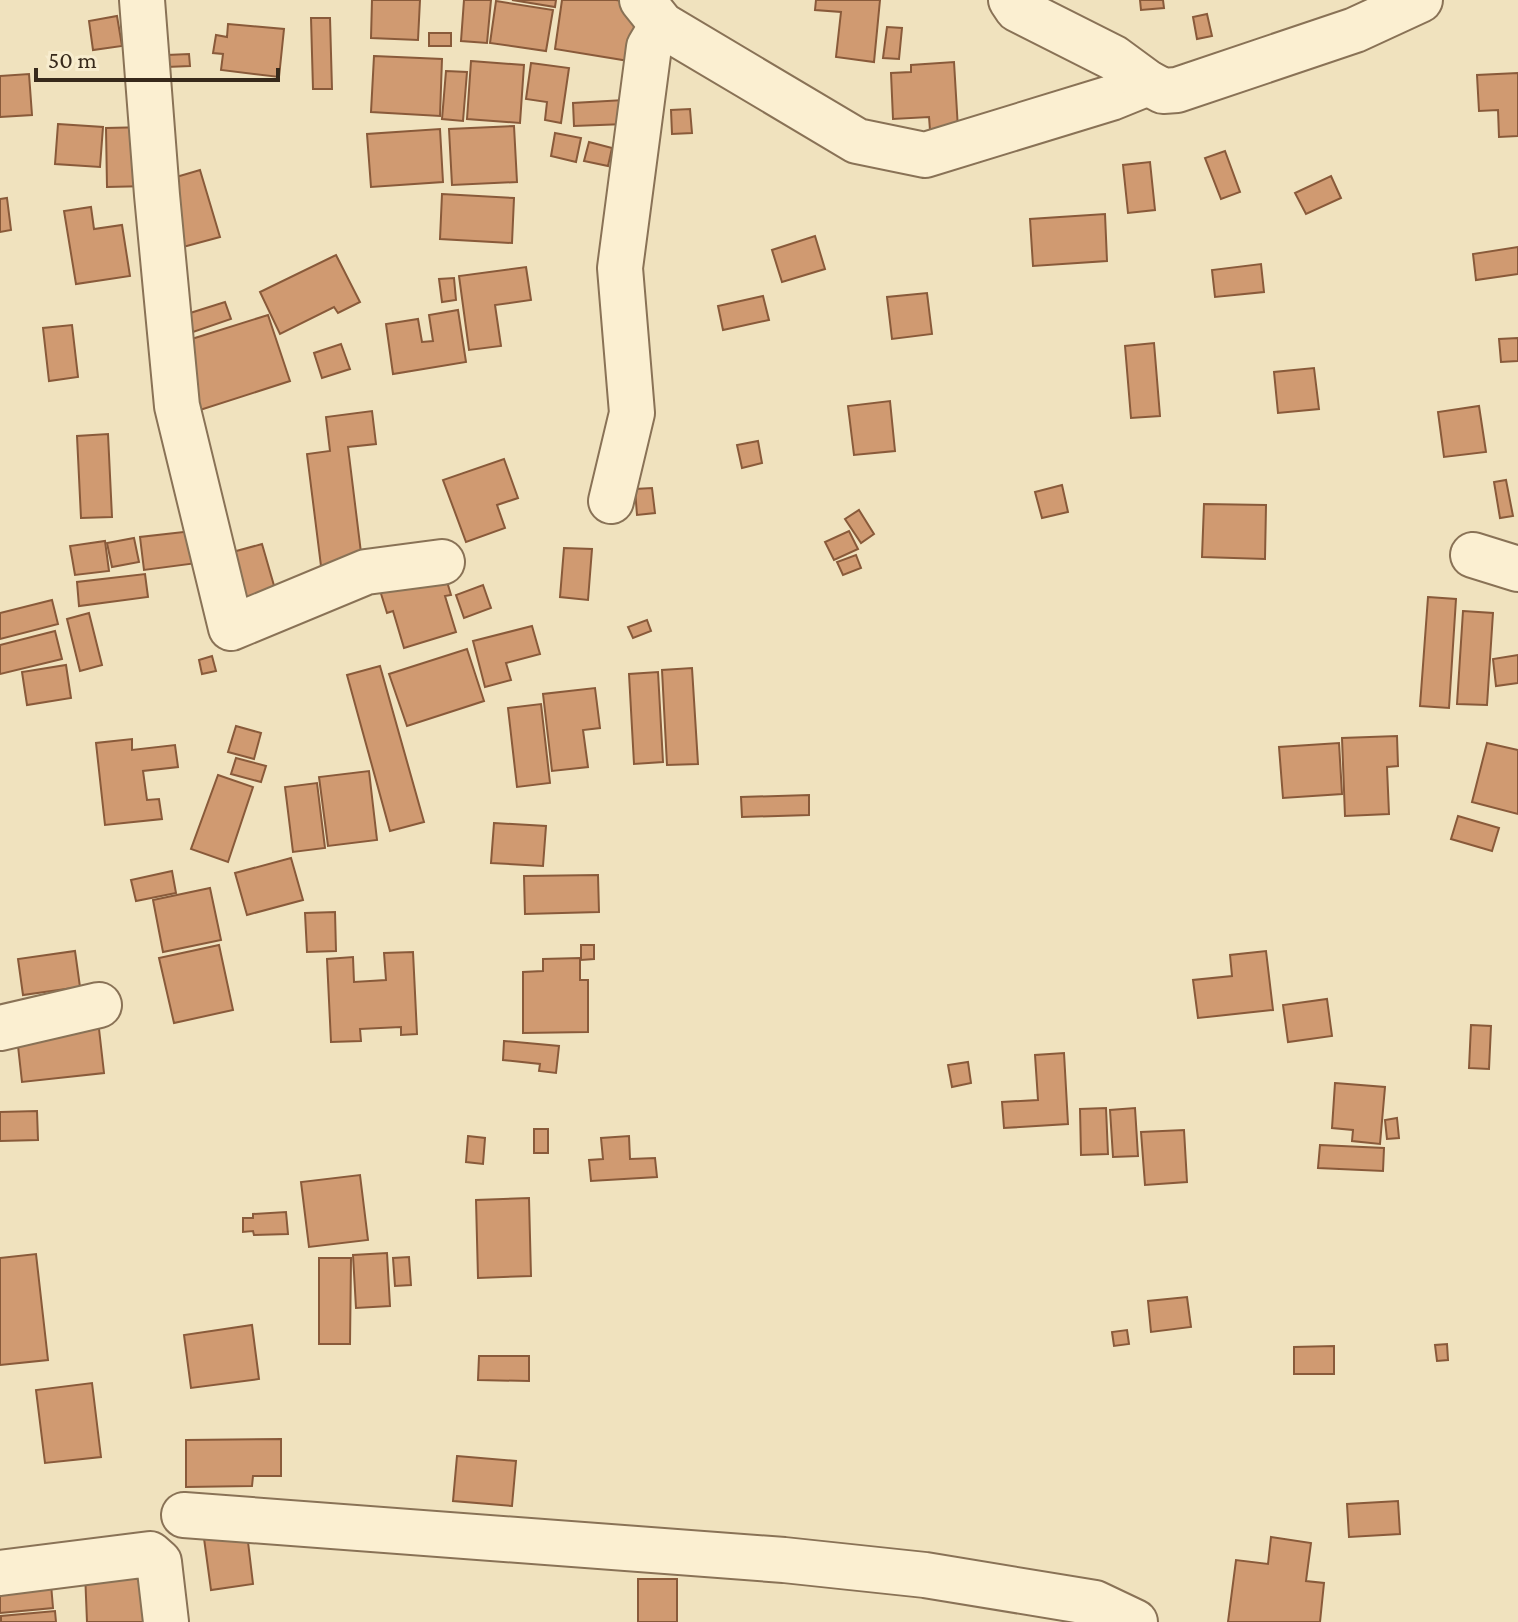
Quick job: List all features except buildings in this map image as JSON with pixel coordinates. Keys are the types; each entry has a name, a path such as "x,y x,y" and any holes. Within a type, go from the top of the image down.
{"street":[{"path":"142,0 177,406 231,628 366,572 442,562"},
{"path":"1011,0 1017,9 1114,58 1163,91 1177,90 1355,30 1420,0"},
{"path":"611,501 632,413 620,268 652,13 857,141 925,155 1111,98 1148,83"},
{"path":"1473,555 1518,569"},
{"path":"0,1028 99,1005"},
{"path":"184,1515 784,1560 925,1575 1095,1603 1135,1622"},
{"path":"0,1573 150,1554 159,1562 166,1622"}]}
